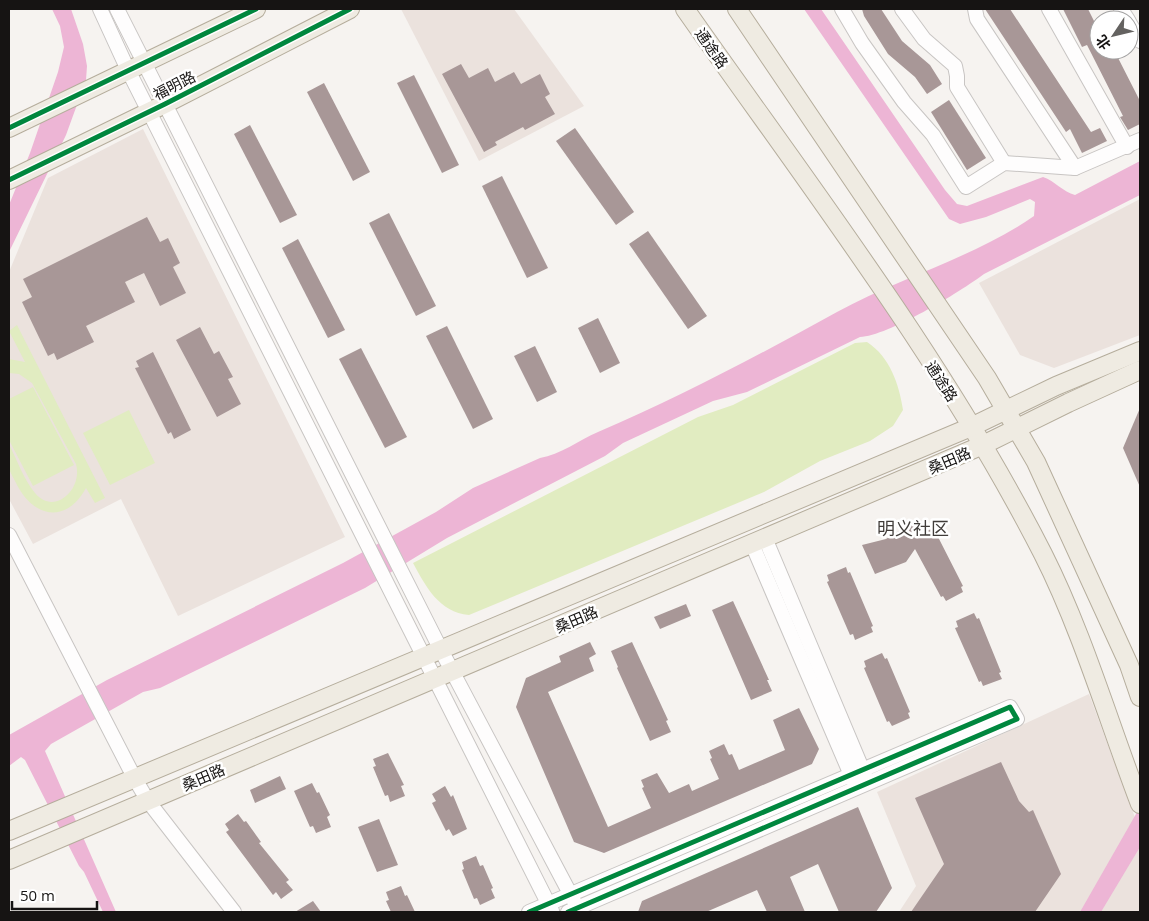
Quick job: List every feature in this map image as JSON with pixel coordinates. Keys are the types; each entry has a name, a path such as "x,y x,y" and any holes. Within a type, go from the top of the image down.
{"main road":[{"path":"9,128 256,9"},
{"name":"福明路","path":"9,180 165,104 350,9"},
{"name":"通途路","path":"684,9 878,284 983,445 1044,556 1078,638 1137,797"},
{"path":"737,9 987,378 1018,428 1092,582 1129,665 1140,697"},
{"name":"桑田路","path":"9,831 971,427 1056,386 1140,350"},
{"name":"桑田路","path":"9,860 983,445 1140,370"}],"street":[{"path":"100,9 136,66 165,104 452,672 570,895 575,911 1017,720 1010,707 570,895 550,908 529,912"},
{"path":"117,9 149,112 550,908"},
{"path":"842,9 862,43 904,102 933,135 966,187 1004,163 1075,168 1140,140"},
{"path":"902,9 924,39 955,66 958,76 957,87 1004,163"},
{"path":"975,9 977,19 1075,168"},
{"path":"1049,9 1127,147"},
{"path":"9,535 148,801 234,912"},
{"path":"758,541 862,786"}],"shaded area":[{"path":"52,9 71,9 83,44 87,66 86,80 66,135 9,252 9,205 30,153 58,72 64,47 60,26"},
{"path":"401,9 514,9 584,106 479,161"},
{"path":"804,9 821,9 945,190 957,204 967,206 1043,177 1075,195 1140,161 1140,195 984,274 924,312 888,329 860,337 747,392 713,401 623,443 605,456 447,538 365,588 160,688 143,692 51,744 45,751 116,912 103,912 25,760 21,757 9,766 9,735 107,680 343,563 436,512 473,488 540,458 562,451 591,435 689,390 837,312 886,288 963,255 1034,216 1035,202 1030,199 986,217 960,224 949,219"},
{"path":"143,129 345,537 178,616 121,499 33,544 9,499 9,272 48,178"},
{"path":"1140,199 1140,335 1054,368 1020,355 979,283"},
{"path":"1089,694 1140,831 1140,912 899,912 916,886 877,792"},
{"path":"1140,807 1140,847 1101,912 1080,912"}],"green space":[{"path":"17,325 105,498 95,503 86,488 70,507 61,511 51,512 42,510 33,505 24,496 10,472 8,462 9,444 31,488 43,499 50,502 58,501 71,491 77,474 76,464 32,383 19,374 9,373 9,359 25,362 9,331"},
{"path":"867,342 882,355 892,372 903,410 893,426 870,441 820,461 764,492 469,615 449,609 442,604 423,581 413,563 698,417 733,405 855,343"},
{"path":"33,387 74,465 33,486 9,440 9,399"},
{"path":"129,410 155,463 110,485 83,433"}],"building":[{"path":"862,9 881,9 902,41 930,65 942,84 927,94 915,77 888,54 864,16"},
{"path":"985,9 1010,9 1091,132 1100,128 1107,141 1082,153 1070,129 1066,132"},
{"path":"1063,9 1088,9 1089,11 1089,49 1087,45 1082,47"},
{"path":"1095,60 1119,60 1140,101 1140,124 1128,130 1120,117 1123,116"},
{"path":"461,64 469,78 488,68 495,82 514,72 521,84 540,74 550,94 545,97 555,114 525,130 523,127 495,142 497,145 484,152 442,74"},
{"path":"414,75 459,165 442,173 397,83"},
{"path":"324,83 370,172 353,181 307,92"},
{"path":"949,100 986,158 967,170 931,112"},
{"path":"250,125 297,215 280,223 234,134"},
{"path":"575,128 634,212 616,225 556,141"},
{"path":"502,176 548,268 527,278 482,186"},
{"path":"389,213 436,306 416,316 369,223"},
{"path":"147,217 160,242 168,238 180,263 173,267 186,293 160,306 144,273 125,282 135,302 86,326 94,342 57,360 54,353 48,356 22,302 32,297 23,279"},
{"path":"648,231 707,316 688,329 629,244"},
{"path":"298,239 345,330 328,338 282,248"},
{"path":"598,318 620,363 600,373 578,328"},
{"path":"447,326 493,419 473,429 426,336"},
{"path":"200,327 214,354 219,351 233,377 228,379 241,404 217,417 176,340"},
{"path":"535,346 557,392 537,402 514,356"},
{"path":"361,348 407,437 385,448 339,359"},
{"path":"153,352 191,430 174,439 171,432 168,434 135,368 139,367 136,361"},
{"path":"1140,408 1140,487 1123,448"},
{"path":"912,523 920,523 927,531 932,528 936,533 963,586 961,587 963,592 946,601 943,596 941,597 915,549 906,562 875,574 862,545 886,539"},
{"path":"846,567 848,573 850,572 873,626 871,627 873,632 855,640 853,634 850,635 827,582 829,581 827,575"},
{"path":"733,601 769,680 767,680 772,691 751,700 712,610"},
{"path":"686,604 691,616 660,629 654,617"},
{"path":"974,613 977,619 979,618 1001,672 999,673 1002,679 983,686 981,681 979,682 955,628 958,627 956,621"},
{"path":"590,642 596,654 589,658 594,671 548,692 608,827 651,808 642,788 644,787 641,780 657,773 669,793 689,784 692,791 719,779 710,759 712,758 709,751 724,744 729,755 732,754 739,770 785,750 773,720 799,708 819,749 812,764 604,853 574,842 516,707 526,678 561,662 559,656"},
{"path":"632,642 668,720 666,721 671,732 650,741 611,651"},
{"path":"882,653 885,659 887,658 910,712 908,713 910,718 892,726 889,721 887,722 864,668 866,667 864,661"},
{"path":"388,753 404,785 401,786 405,796 390,802 388,795 385,796 373,767 376,766 373,759"},
{"path":"1001,762 1019,801 1029,812 1033,810 1061,874 1035,912 911,912 944,864 915,798"},
{"path":"280,776 286,789 255,803 250,790"},
{"path":"312,783 317,793 319,792 330,815 327,817 331,827 316,833 313,826 310,827 294,791"},
{"path":"445,786 451,797 453,795 467,829 453,836 449,829 446,831 432,803 436,801 432,794"},
{"path":"858,807 892,888 876,912 839,912 818,864 790,877 805,912 767,912 757,890 706,912 638,912 642,901"},
{"path":"238,814 244,822 246,821 261,842 259,843 289,880 286,882 293,890 281,899 276,892 273,895 226,832 229,830 225,824"},
{"path":"379,819 398,865 377,872 358,827"},
{"path":"476,856 480,866 483,865 493,888 491,889 495,898 480,905 477,898 474,899 462,870 464,869 462,862"},
{"path":"401,886 415,912 391,912 386,901 389,900 386,892"},
{"path":"313,901 321,912 295,912"}],"cycle path":[{"path":"9,128 256,9"},
{"path":"9,180 165,104 350,9"},
{"path":"529,912 1010,707 1017,719 568,912"}],"district":[{"name":"明义社区","path":"913,528"}]}
